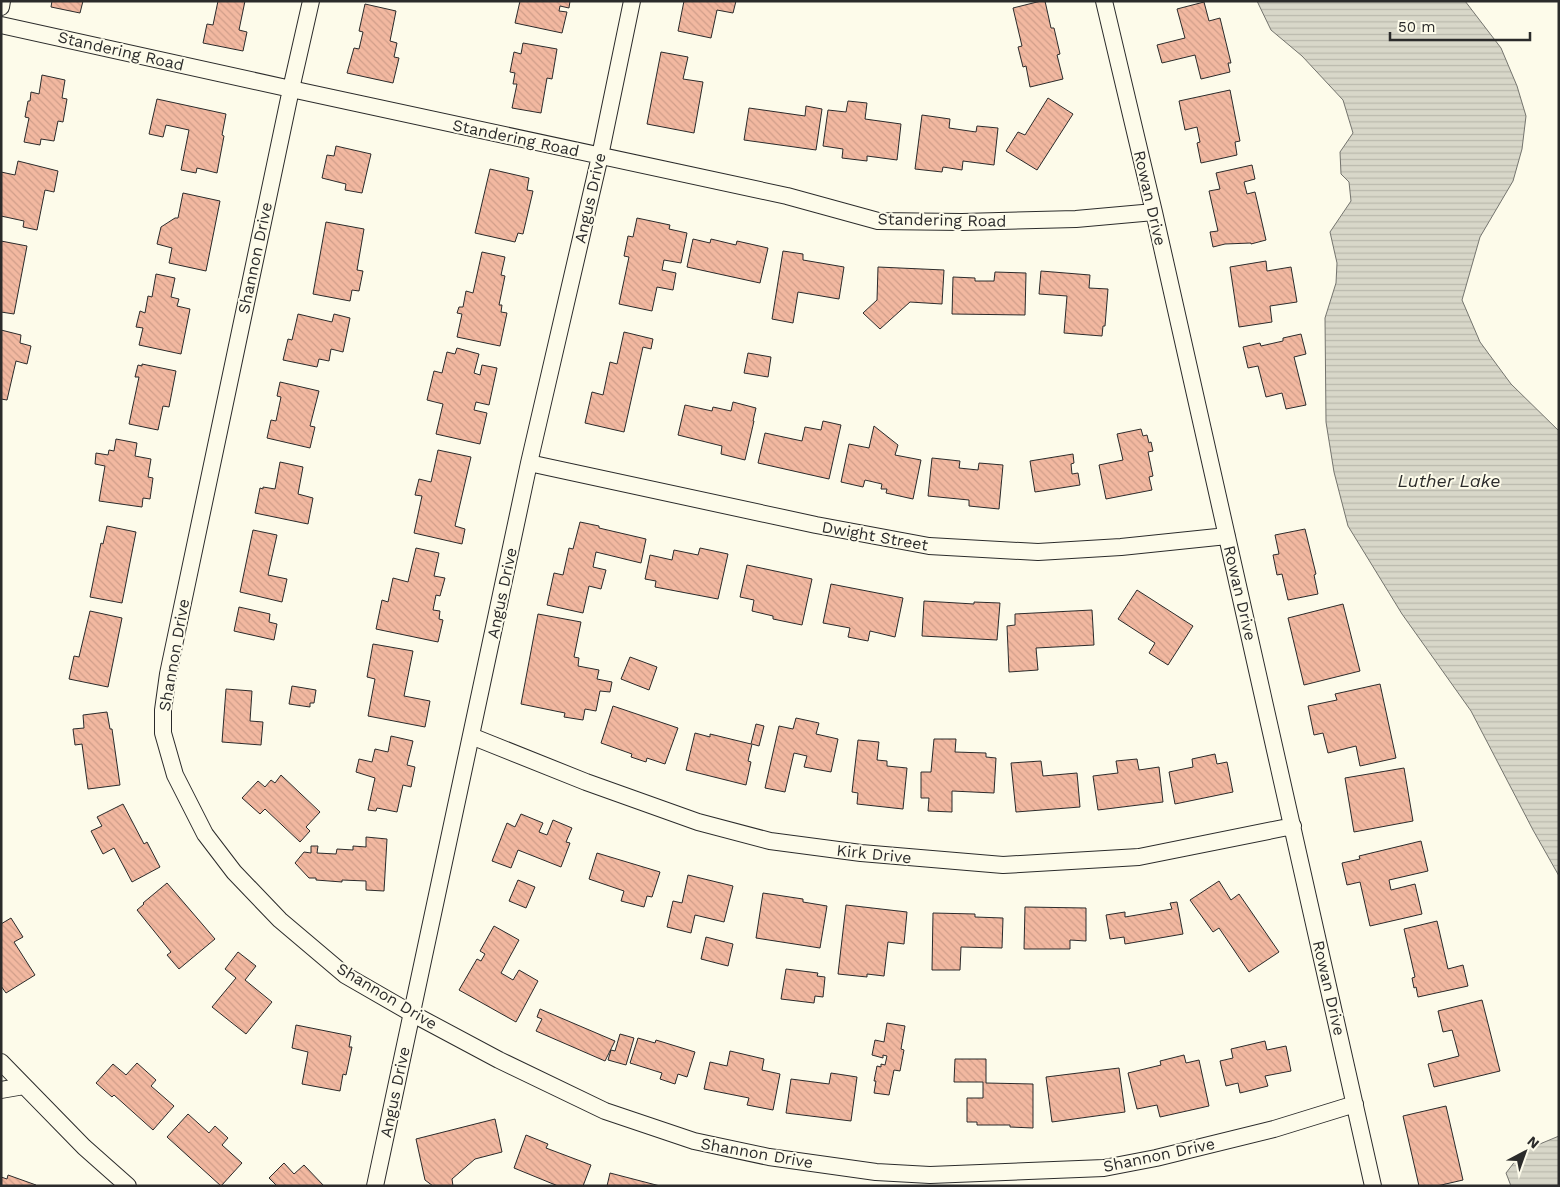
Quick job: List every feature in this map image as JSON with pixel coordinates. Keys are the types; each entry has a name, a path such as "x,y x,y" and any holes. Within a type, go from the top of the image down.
{"street":[{"path":"1,7 2,1"},
{"name":"Shannon Drive","path":"311,1 168,674 163,710 163,733 175,775 204,834 234,872 280,920 346,975 411,1013 499,1060 605,1111 694,1142 769,1157 876,1172 930,1175 1104,1168 1156,1158 1274,1129 1355,1104"},
{"name":"Angus Drive","path":"375,1186 530,463 600,156 632,1"},
{"name":"Rowan Drive","path":"1104,1 1154,212 1373,1186"},
{"name":"Standering Road","path":"1,25 291,90 787,196 878,221 1076,220 1154,212"},
{"name":"Dwight Street","path":"530,463 816,525 929,546 1038,552 1121,547 1227,536"},
{"name":"Kirk Drive","path":"471,736 586,782 698,822 770,841 862,853 1003,865 1140,857 1293,826"},
{"path":"1,1062 84,1147 128,1186"},
{"path":"1,1090 24,1086"}],"water":[{"name":"Luther Lake","path":"1257,1 1465,1 1501,48 1517,86 1526,116 1522,149 1513,181 1480,237 1462,300 1480,342 1511,384 1559,431 1559,876 1471,711 1402,614 1348,526 1334,472 1326,422 1325,318 1336,283 1337,263 1330,232 1351,201 1349,182 1341,174 1340,152 1353,133 1343,100 1302,56 1271,30"},
{"path":"1559,1136 1559,1186 1511,1186 1506,1173 1523,1151"}],"building":[{"path":"52,1 83,1 80,13 51,7"},
{"path":"218,1 245,1 239,30 247,32 243,51 203,43 207,24 213,25"},
{"path":"520,1 570,1 569,8 560,6 559,11 567,12 562,33 515,23"},
{"path":"684,1 736,1 733,13 717,10 711,38 678,31"},
{"path":"1045,1 1051,28 1054,28 1060,54 1057,55 1063,79 1030,87 1026,66 1023,67 1018,47 1022,46 1013,8"},
{"path":"1204,2 1209,21 1220,18 1231,63 1228,63 1230,72 1201,79 1195,55 1162,63 1157,45 1185,38 1177,9"},
{"path":"365,4 396,11 390,41 397,43 394,57 399,58 393,83 347,73 354,48 359,49 363,32 359,31"},
{"path":"523,43 557,49 552,79 547,78 541,113 512,108 517,84 513,84 515,73 510,72 514,52 521,54"},
{"path":"661,52 688,57 683,79 703,82 694,133 647,124"},
{"path":"42,75 65,80 62,98 67,99 63,122 58,121 54,141 41,139 40,145 24,142 29,118 25,117 28,101 30,101 31,92 39,94"},
{"path":"1230,90 1240,141 1235,142 1237,155 1201,163 1197,143 1200,142 1197,127 1185,130 1179,101"},
{"path":"1048,98 1073,114 1037,170 1006,151 1018,132 1025,135"},
{"path":"157,99 226,114 217,173 197,168 196,173 181,170 189,130 166,125 163,137 149,134"},
{"path":"848,101 867,103 865,119 901,124 897,160 867,156 867,161 842,158 843,149 823,146 828,110 846,112"},
{"path":"806,106 822,109 816,150 744,140 749,108 805,116"},
{"path":"922,115 950,119 949,128 976,132 977,126 998,128 994,165 963,161 962,170 943,167 942,172 915,169"},
{"path":"336,146 371,154 362,193 345,190 346,184 322,178 327,155 334,156"},
{"path":"18,161 58,171 54,192 45,190 37,230 23,227 24,221 1,216 1,172 15,175"},
{"path":"1252,165 1255,179 1244,182 1247,194 1255,192 1266,240 1251,244 1225,244 1213,247 1210,232 1218,231 1209,191 1220,189 1216,173"},
{"path":"490,169 529,178 527,190 533,191 523,234 518,233 515,242 475,233"},
{"path":"183,193 220,201 206,271 169,263 172,248 157,244 161,227 178,218"},
{"path":"637,218 670,225 669,229 687,233 681,263 664,260 662,270 676,273 673,290 657,287 652,311 619,304 629,257 624,256 628,236 633,237"},
{"path":"326,222 364,229 357,270 363,271 359,291 352,290 350,301 313,294"},
{"path":"693,239 710,243 711,239 736,245 737,241 768,248 760,283 687,267"},
{"path":"1,241 27,246 14,314 1,312"},
{"path":"783,251 803,254 803,260 844,267 839,299 798,292 793,323 772,319"},
{"path":"482,252 505,257 501,275 505,276 499,305 502,305 501,312 507,313 500,346 457,337 462,314 457,313 459,307 463,307 466,291 473,293"},
{"path":"1266,261 1267,271 1291,267 1297,302 1270,306 1272,322 1239,327 1230,267"},
{"path":"878,267 944,270 942,304 910,302 880,329 863,313 877,300"},
{"path":"1041,271 1090,275 1089,288 1108,289 1105,326 1103,326 1102,336 1064,333 1067,296 1039,294"},
{"path":"995,272 1026,273 1025,315 952,314 953,277 975,278 975,281 994,281"},
{"path":"156,274 175,278 171,297 179,299 177,306 190,309 181,354 139,345 143,328 136,327 140,311 145,313 148,296 152,297"},
{"path":"298,314 332,322 334,314 350,318 343,352 331,349 329,361 319,359 317,367 283,360 288,339 292,340"},
{"path":"1,330 21,335 20,343 31,346 27,364 16,361 7,400 1,399"},
{"path":"624,332 653,339 651,349 643,347 624,432 585,423 592,392 603,395 610,362 617,364"},
{"path":"1301,334 1306,354 1294,357 1306,405 1286,409 1282,393 1266,397 1258,366 1248,368 1243,347 1260,343 1261,346 1283,341 1283,338"},
{"path":"457,348 479,354 474,373 480,375 482,365 497,368 489,405 476,402 474,410 487,413 480,444 436,434 443,404 427,400 434,371 442,373 447,352 455,354"},
{"path":"748,353 771,357 768,377 744,373"},
{"path":"142,364 176,371 169,407 163,406 158,430 129,424 139,377 135,377 138,365 142,366"},
{"path":"280,382 319,391 310,426 315,427 310,448 267,438 271,420 276,421 281,397 277,396"},
{"path":"733,402 756,408 745,460 721,454 722,446 678,435 685,405 712,411 713,407 731,411"},
{"path":"823,421 841,425 829,479 758,463 765,433 802,441 805,427 821,430"},
{"path":"874,426 898,445 895,455 921,460 913,499 886,493 887,489 881,489 882,484 865,480 863,487 841,482 849,444 869,448"},
{"path":"1141,429 1143,436 1147,435 1149,443 1151,442 1153,451 1148,452 1153,476 1149,477 1152,490 1106,499 1099,465 1123,460 1117,434"},
{"path":"116,439 137,443 135,456 151,459 148,477 153,478 150,499 143,498 142,507 99,501 105,466 95,464 96,453 108,455 109,450 114,451"},
{"path":"438,450 471,457 455,526 465,529 462,544 414,533 422,496 415,495 419,479 431,482"},
{"path":"1073,454 1072,474 1078,473 1080,485 1035,492 1030,461"},
{"path":"932,458 960,461 959,468 978,470 979,463 1003,465 999,509 969,506 969,500 928,496"},
{"path":"280,462 303,467 298,494 313,498 308,524 255,513 260,488 275,489"},
{"path":"580,522 646,539 641,563 596,552 593,567 606,570 601,589 589,586 583,613 547,605 554,573 563,575 569,548 573,549"},
{"path":"107,526 136,532 122,603 90,597 101,543 103,544"},
{"path":"1305,529 1316,574 1314,575 1318,594 1288,600 1282,574 1277,575 1273,555 1279,554 1275,535"},
{"path":"253,530 277,535 268,575 287,579 282,602 240,592"},
{"path":"416,548 439,553 434,576 445,578 440,596 436,595 433,610 440,611 439,619 443,620 438,642 376,629 382,600 388,602 393,578 408,582"},
{"path":"700,548 728,554 718,599 655,587 656,581 645,579 650,555 672,560 674,550 698,555"},
{"path":"747,565 812,579 802,625 773,619 773,616 752,611 754,600 740,597"},
{"path":"831,584 903,598 895,637 870,631 868,641 848,637 850,628 823,623"},
{"path":"1137,590 1193,626 1168,665 1149,653 1155,643 1118,619"},
{"path":"924,601 974,604 974,602 1000,603 997,640 922,636"},
{"path":"1343,604 1360,671 1304,685 1288,618"},
{"path":"239,607 270,614 269,622 277,624 274,640 234,631"},
{"path":"1092,610 1094,645 1036,648 1038,670 1009,672 1007,626 1015,625 1015,614"},
{"path":"90,611 122,618 108,687 69,679 74,656 79,657"},
{"path":"538,614 581,622 574,657 579,658 578,666 599,670 597,679 612,682 610,692 600,691 596,711 585,709 583,720 564,717 565,713 521,704"},
{"path":"373,644 413,651 404,696 430,701 425,727 368,716 375,679 367,677"},
{"path":"630,657 657,667 649,690 621,679"},
{"path":"1380,684 1396,758 1360,766 1356,746 1328,753 1323,733 1314,735 1308,706 1337,700 1335,694"},
{"path":"292,686 316,690 314,703 310,703 310,707 289,704"},
{"path":"226,689 252,691 250,721 263,722 261,745 222,742"},
{"path":"613,706 678,728 665,764 647,758 646,762 631,757 632,754 601,743"},
{"path":"107,712 110,729 112,729 120,785 88,789 82,744 75,745 73,729 84,728 83,715"},
{"path":"796,718 819,723 816,734 838,739 831,772 804,767 807,756 794,753 785,792 765,788 779,726 793,729"},
{"path":"756,724 764,726 759,746 752,744 748,761 751,762 746,785 686,770 695,733 710,737 710,734 751,744"},
{"path":"391,736 413,741 407,765 415,767 411,787 403,785 397,812 377,808 376,811 368,810 375,778 356,772 359,759 372,762 375,749 388,752"},
{"path":"934,739 956,739 955,752 986,753 986,757 996,758 994,793 952,791 952,812 928,811 929,798 921,798 921,772 931,772"},
{"path":"858,740 879,742 877,760 887,761 887,766 907,768 903,809 857,804 858,793 852,792"},
{"path":"1215,754 1217,764 1227,762 1233,792 1175,804 1169,772 1193,767 1192,759"},
{"path":"1137,759 1139,770 1159,767 1163,802 1098,810 1093,776 1118,773 1116,761"},
{"path":"1041,761 1043,776 1077,773 1080,807 1016,812 1011,763"},
{"path":"1404,768 1413,821 1354,832 1345,778"},
{"path":"281,775 320,812 306,827 310,831 300,842 265,809 260,814 242,798 258,781 265,787 271,780 275,783"},
{"path":"123,804 144,844 147,842 160,867 132,882 114,848 103,854 91,831 102,826 97,817"},
{"path":"521,814 543,823 539,832 547,835 553,820 572,828 566,842 570,843 561,867 518,850 511,868 492,861 507,823 515,827"},
{"path":"366,837 387,839 384,891 366,890 366,881 342,880 342,882 309,878 295,863 304,852 311,853 311,846 318,846 317,853 336,854 337,849 353,850 353,846 366,847"},
{"path":"1421,841 1428,871 1389,880 1391,890 1415,884 1422,914 1370,926 1360,882 1347,885 1342,863 1360,859 1359,856"},
{"path":"597,853 660,872 652,897 647,896 644,907 621,901 624,891 589,879"},
{"path":"688,875 733,886 724,922 695,915 691,933 667,927 673,901 682,903"},
{"path":"518,880 535,887 526,908 509,901"},
{"path":"1219,881 1231,900 1239,894 1279,952 1249,972 1219,928 1213,932 1190,900"},
{"path":"167,883 215,939 179,969 167,955 171,952 137,910"},
{"path":"763,893 803,899 803,902 827,906 820,948 756,938"},
{"path":"1177,902 1183,934 1125,944 1124,937 1110,939 1106,915 1125,912 1125,917 1172,909 1170,903"},
{"path":"846,905 907,912 904,944 888,942 884,976 867,974 867,977 838,974"},
{"path":"1025,907 1086,908 1086,941 1070,940 1070,949 1024,949"},
{"path":"933,913 975,914 975,917 1003,918 1002,948 961,947 960,970 932,970"},
{"path":"11,918 23,937 14,942 35,975 6,993 1,986 1,924"},
{"path":"1437,921 1448,969 1463,965 1468,986 1418,997 1416,987 1414,988 1412,978 1415,977 1404,929"},
{"path":"494,926 519,940 501,973 513,980 519,970 538,981 516,1022 459,990 477,959 481,961 485,954 480,951"},
{"path":"706,937 733,944 728,966 701,959"},
{"path":"238,952 256,966 245,980 272,1002 246,1034 212,1007 236,978 225,969"},
{"path":"786,969 818,973 817,976 825,977 823,997 815,996 814,1003 781,999"},
{"path":"1482,1000 1500,1071 1434,1087 1428,1064 1459,1056 1452,1030 1443,1032 1438,1011"},
{"path":"540,1009 615,1041 605,1061 536,1031 542,1019 537,1017"},
{"path":"887,1023 905,1026 901,1049 904,1050 900,1071 894,1070 889,1095 874,1093 877,1066 885,1065 887,1056 883,1055 883,1058 872,1055 875,1040 884,1042"},
{"path":"296,1025 351,1036 349,1047 352,1047 346,1075 343,1074 340,1091 302,1084 308,1052 292,1048"},
{"path":"620,1034 634,1038 626,1065 608,1060 611,1050 615,1051"},
{"path":"638,1038 655,1043 656,1040 695,1052 687,1077 678,1074 675,1084 660,1079 662,1073 630,1063"},
{"path":"1265,1041 1267,1050 1286,1046 1291,1071 1265,1076 1268,1086 1240,1093 1238,1083 1226,1086 1220,1061 1233,1058 1231,1049"},
{"path":"730,1051 764,1059 762,1070 780,1074 773,1110 747,1105 749,1098 704,1089 710,1062 727,1066"},
{"path":"1184,1055 1186,1063 1199,1060 1209,1106 1160,1117 1157,1105 1137,1109 1128,1073 1161,1065 1160,1061"},
{"path":"955,1059 986,1059 986,1083 1033,1084 1033,1128 1010,1127 1010,1125 977,1125 977,1122 967,1122 967,1098 983,1098 983,1082 954,1082"},
{"path":"137,1063 156,1080 151,1086 174,1106 153,1130 114,1095 112,1097 96,1083 113,1064 126,1075"},
{"path":"1119,1068 1125,1112 1052,1122 1046,1077"},
{"path":"831,1073 857,1077 851,1121 786,1113 791,1079 829,1084"},
{"path":"1446,1106 1463,1180 1437,1186 1419,1186 1403,1116"},
{"path":"188,1114 209,1133 215,1126 228,1138 222,1145 242,1163 221,1186 167,1137"},
{"path":"495,1119 502,1152 475,1159 452,1179 453,1186 433,1186 425,1180 416,1139"},
{"path":"526,1135 548,1144 546,1148 591,1165 583,1186 558,1186 514,1168"},
{"path":"284,1163 294,1174 304,1165 324,1186 277,1186 269,1178"},
{"path":"610,1173 660,1186 607,1186"},
{"path":"8,1175 36,1185 1,1186 1,1177 7,1179"}]}
